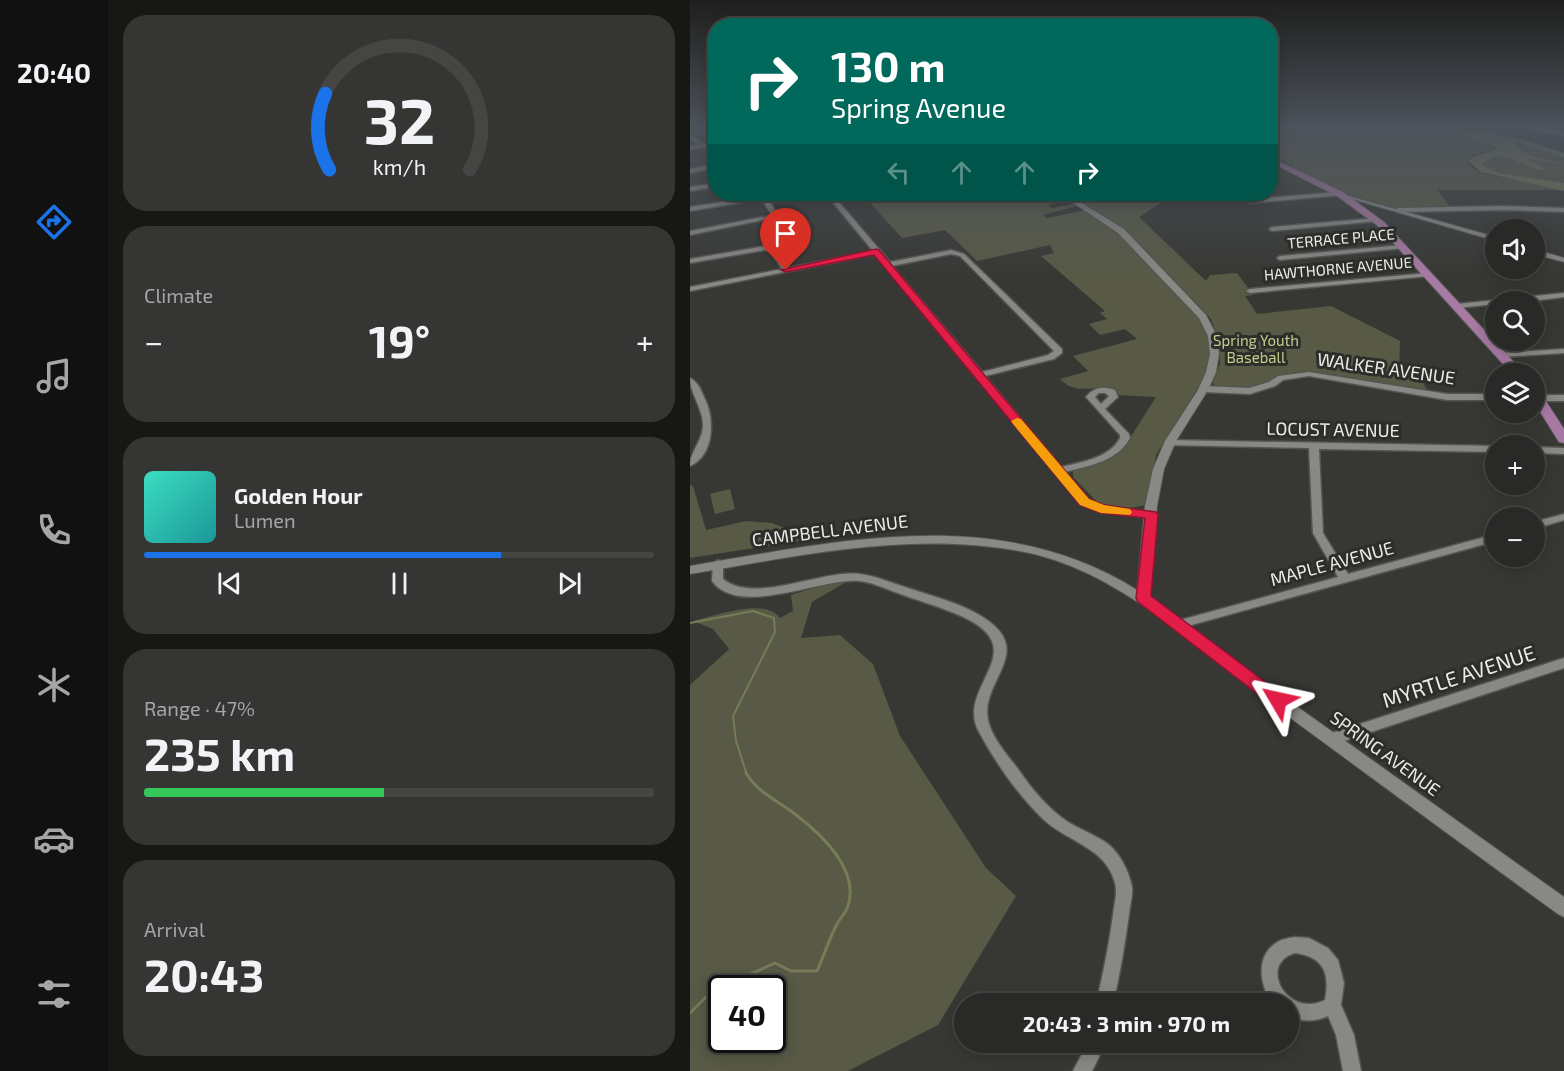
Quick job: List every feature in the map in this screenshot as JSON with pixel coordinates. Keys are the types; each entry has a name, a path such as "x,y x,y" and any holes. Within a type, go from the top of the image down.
{"main road":[{"path":"1304,176 1340,194 1377,220 1509,363"},
{"path":"1545,410 1564,439"}],"street":[{"path":"690,189 708,186"},
{"path":"1278,199 1340,194 1485,236"},
{"path":"690,209 739,201"},
{"path":"690,233 770,217 774,214 766,201"},
{"path":"835,201 981,375 1077,494 1092,507 1152,515"},
{"path":"1074,201 1121,231 1208,324 1215,354 1214,366 1204,389 1169,443 1157,473 1144,598"},
{"path":"1398,210 1503,208 1564,210"},
{"path":"1348,223 1272,229 1277,230 1348,223 1377,220"},
{"name":"TERRACE PLACE","path":"1280,258 1403,247"},
{"path":"690,261 766,248 773,251 786,270"},
{"path":"690,289 876,252"},
{"path":"887,265 958,252 1057,348 1058,353 1051,357 981,375"},
{"path":"1545,254 1564,260"},
{"name":"HAWTHORNE AVENUE","path":"1250,291 1428,275"},
{"path":"1545,297 1564,295"},
{"path":"1457,306 1485,303"},
{"path":"1502,355 1564,351"},
{"name":"WALKER AVENUE","path":"1204,389 1250,391 1272,384 1281,378 1309,374 1447,397 1485,397"},
{"path":"690,381 705,410 707,433 700,452 690,463"},
{"path":"1545,397 1564,398"},
{"path":"1058,471 1109,455 1123,445 1124,434 1100,409"},
{"name":"LOCUST AVENUE","path":"1169,443 1485,449"},
{"path":"1314,447 1317,533 1345,579"},
{"path":"1545,450 1564,451"},
{"path":"1545,523 1564,517"},
{"name":"CAMPBELL AVENUE","path":"690,570 877,540 935,538 1023,547 1063,559 1144,598"},
{"name":"MAPLE AVENUE","path":"1177,625 1485,540"},
{"path":"718,564 715,574 717,584 727,590 790,589 839,577 868,579 966,614 982,623 995,635 1001,661 978,711 982,725 1024,786 1055,821 1097,843 1112,859 1123,883 1117,957 1107,993"},
{"name":"SPRING AVENUE","path":"1144,598 1332,740 1564,908"},
{"name":"MYRTLE AVENUE","path":"1332,740 1564,663"},
{"path":"1275,993 1269,968 1272,958 1279,950 1299,943 1320,951 1329,959 1338,982 1332,1005 1345,1035 1352,1071"},
{"path":"1299,1012 1312,1013 1332,1005"},
{"path":"1082,1071 1091,1053"}],"green space":[{"path":"1310,176 1495,176 1564,188 1564,190 1438,190 1450,207 1394,208 1339,192"},
{"path":"1511,176 1564,176 1564,186"},
{"path":"868,201 1066,201 1048,205 1052,208 1074,204 1078,206 1043,215 1047,218 1085,210 1117,231 1203,322 1210,349 1205,377 1156,455 1147,505 1128,508 1098,503 1073,477 1073,470 1111,457 1123,449 1156,397 1117,395 1109,388 1071,387 1060,379 1088,371 1073,356 1137,339 1125,329 1100,335 1089,324 1107,319 1100,313 1105,311 1041,256 1054,253 1050,245 977,261 945,230 902,238"},
{"name":"Spring Youth Baseball","path":"1079,201 1164,201 1139,217 1206,281 1210,275 1237,273 1253,295 1245,296 1257,314 1331,306 1400,341 1399,370 1420,373 1427,392 1305,371 1276,378 1258,388 1231,388 1215,385 1212,382 1220,364 1219,341 1211,319 1125,229"},
{"path":"690,485 693,486 706,530 746,521 772,523 812,539 690,558"},
{"path":"730,489 735,509 715,514 710,494"},
{"path":"848,581 812,602 801,638 840,635 873,664 900,736 986,868 1016,896 957,993 954,993 954,999 938,1025 848,1071 690,1071 690,685 729,649 713,629 693,621 752,608 773,612 780,618 793,611 791,595 833,582"}],"shaded area":[{"path":"1498,176 1518,176 1564,183 1564,191"}],"waterway":[{"path":"690,623 753,611 774,618 775,632 733,716 736,741 747,774"},
{"path":"690,1013 711,992 775,963 791,971 817,971 834,930 847,909 850,895 849,881 836,855 816,832 762,791 747,774"}],"slow traffic":[{"path":"1017,421 1085,502 1092,507 1125,512"}],"route":[{"path":"786,270 876,252 1085,502 1101,509 1152,515 1143,585 1144,598 1221,659 1278,700"}]}
